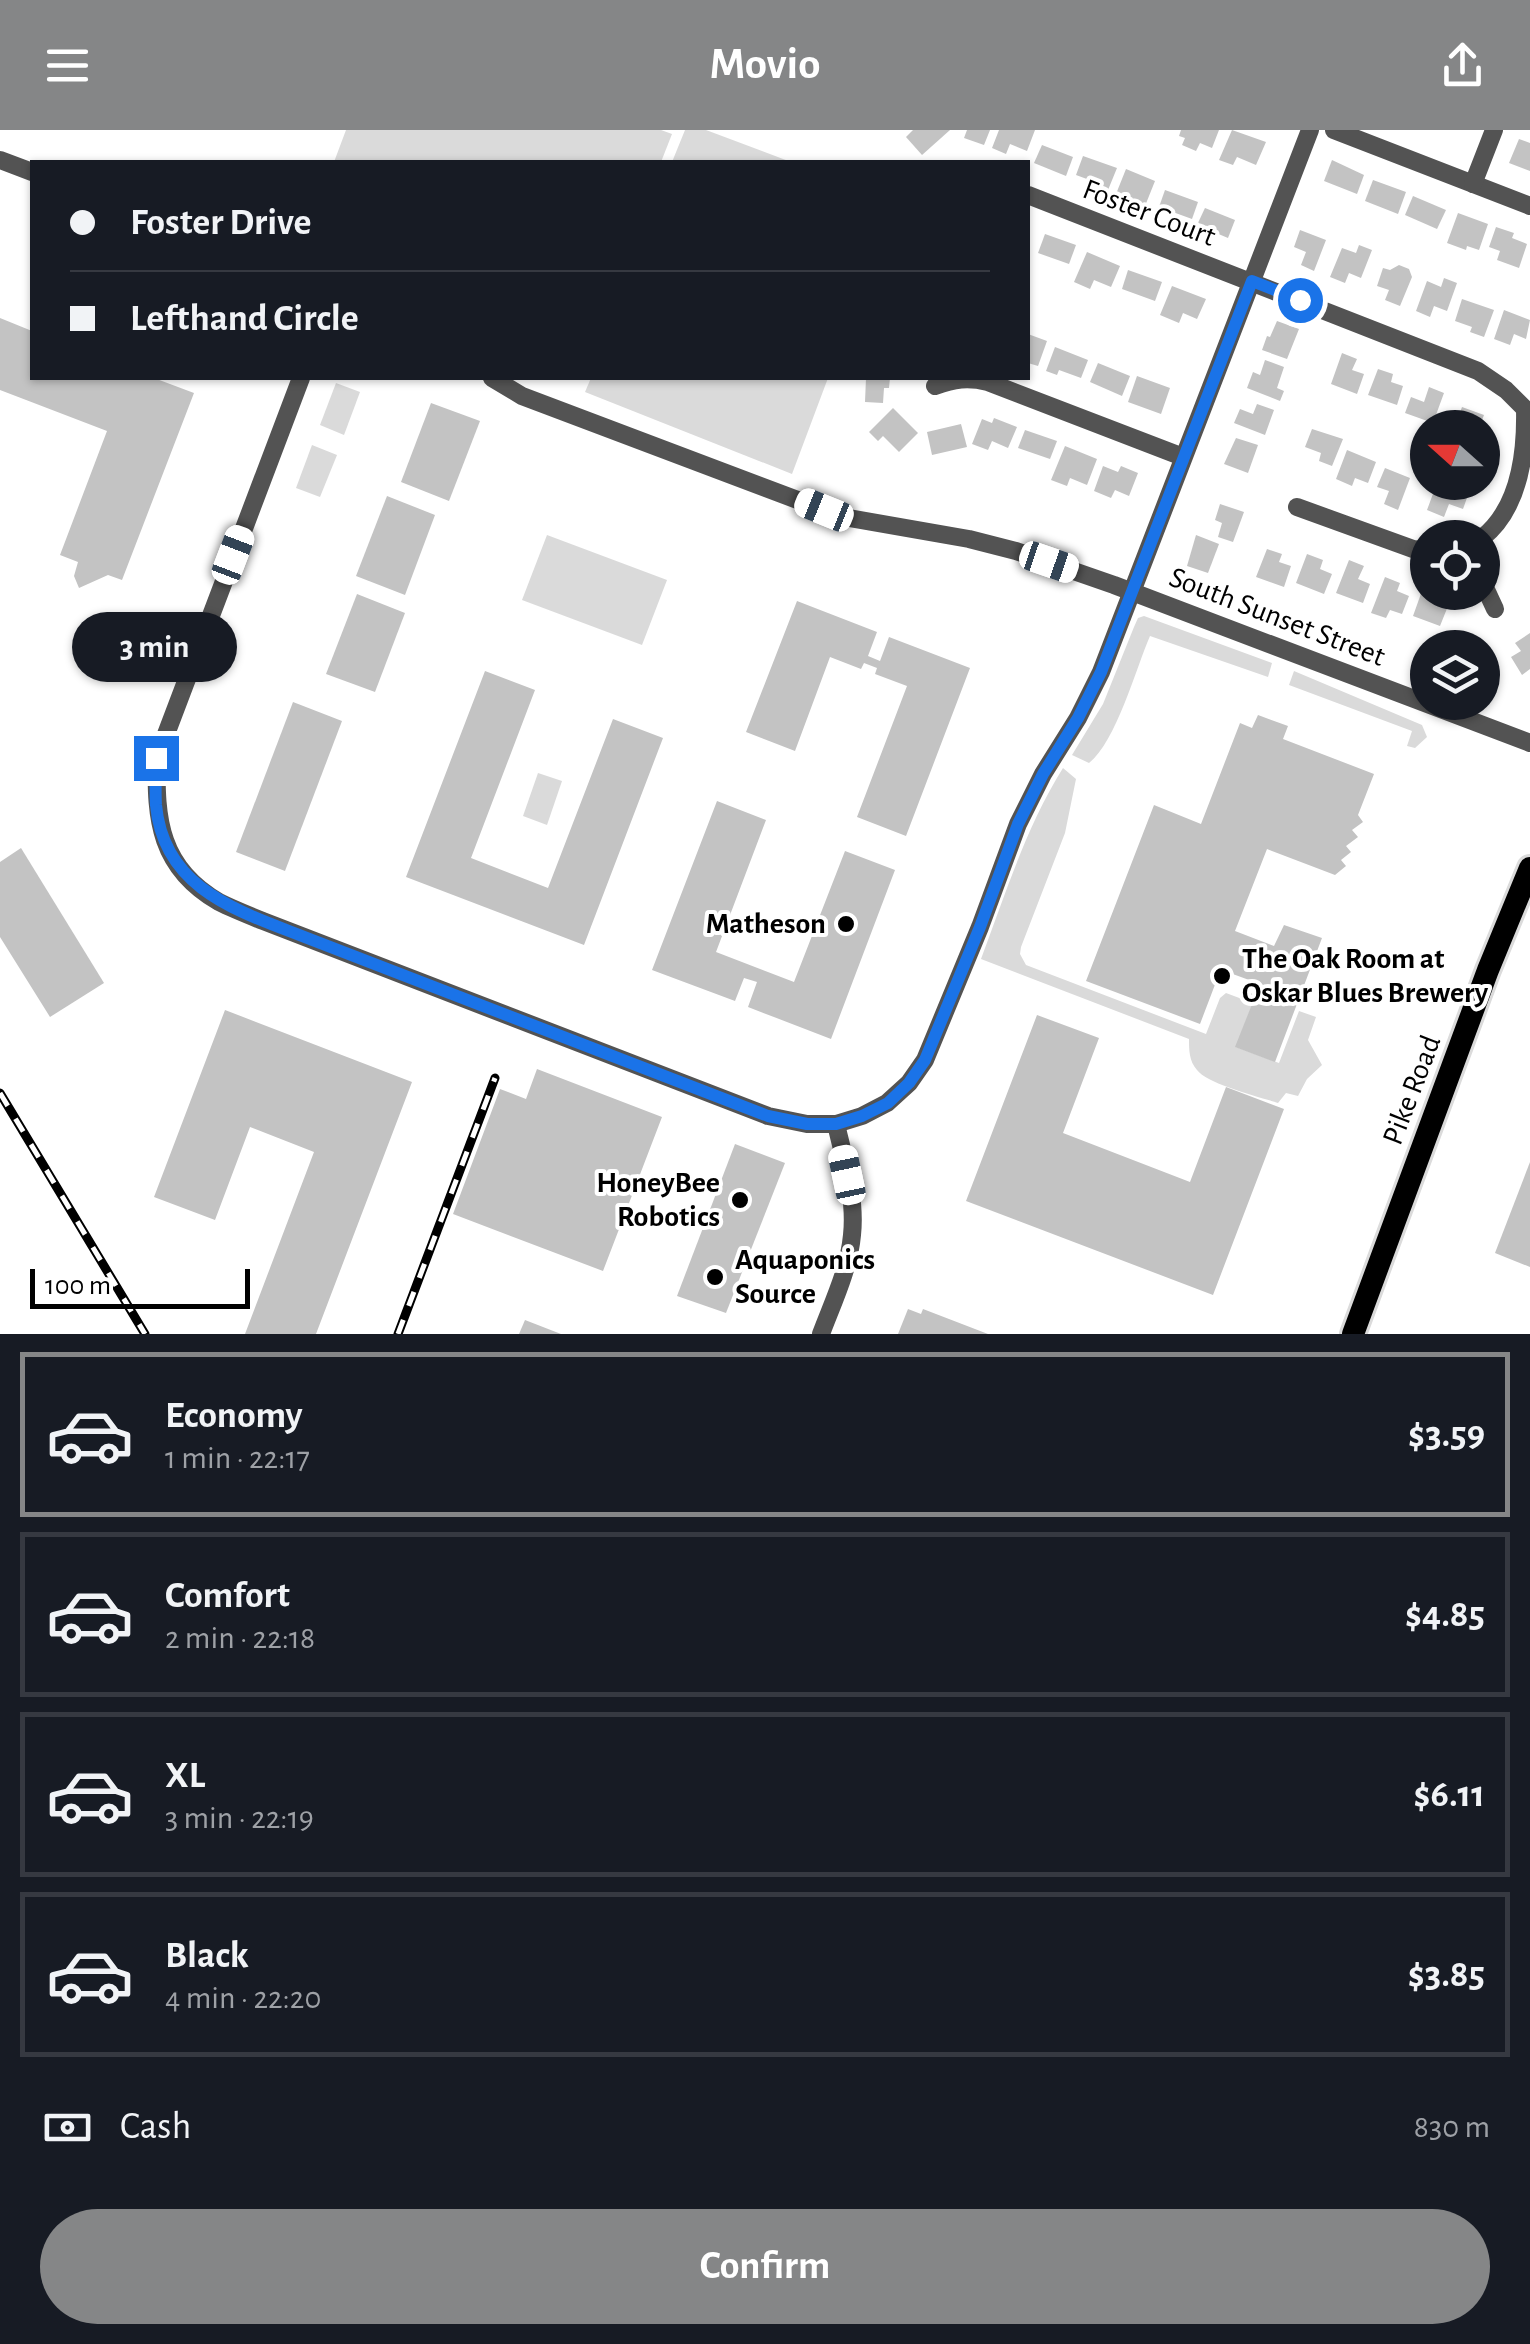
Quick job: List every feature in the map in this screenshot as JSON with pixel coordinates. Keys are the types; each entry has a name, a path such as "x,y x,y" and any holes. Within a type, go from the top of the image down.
{"main road":[{"name":"Pike Road","path":"1352,1334 1530,868"}],"street":[{"path":"300,380 156,758 156,806 161,830 184,872 220,903 262,921 692,1088 768,1116 807,1124 836,1124 888,1103 925,1060 1018,824 1101,672 1310,130"},
{"path":"1334,130 1530,206"},
{"path":"1473,184 1494,130"},
{"path":"0,160 30,171"},
{"name":"Foster Court","path":"1030,197 1478,370 1527,408"},
{"name":"South Sunset Street","path":"495,380 522,396 824,510 988,544 1132,592 1530,744"},
{"path":"935,386 951,380"},
{"path":"979,380 1183,458"},
{"path":"1499,520 1519,476 1527,408"},
{"path":"1297,507 1410,548"},
{"path":"821,1334 847,1263 853,1232 836,1124"}],"shaded area":[{"path":"346,130 661,130 672,134 662,160 335,160"},
{"path":"685,130 706,130 786,160 673,160"},
{"path":"590,380 827,380 792,474 585,392"},
{"path":"336,383 360,392 344,435 320,425"},
{"path":"312,445 337,455 320,497 296,488"},
{"path":"547,535 667,580 642,645 522,600"},
{"path":"1144,616 1272,663 1268,677 1150,636 1108,739 1089,763 1072,755 1103,704 1138,618"},
{"path":"1294,671 1422,725 1427,737 1415,748 1407,746 1412,731 1289,685"},
{"path":"1063,768 1076,779 1065,833 1021,947 1026,965 1206,1034 1220,998 1226,993 1242,999 1245,991 1256,995 1236,1047 1279,1063 1299,1011 1316,1017 1308,1040 1322,1065 1307,1079 1298,1096 1286,1093 1278,1103 1222,1085 1194,1067 1189,1039 981,959 1027,837"},
{"path":"538,773 562,781 547,825 523,816"}],"building":[{"path":"913,130 950,130 922,155 906,137"},
{"path":"967,130 990,130 984,145 964,138"},
{"path":"999,130 1035,130 1027,151 1010,144 1006,154 992,148"},
{"path":"1181,130 1219,130 1212,148 1200,143 1196,151 1182,145 1185,138 1179,136"},
{"path":"1232,130 1266,142 1256,165 1237,157 1233,165 1219,160"},
{"path":"1519,139 1530,143 1530,171 1509,163"},
{"path":"1042,145 1073,157 1066,176 1034,163"},
{"path":"1083,156 1117,168 1108,190 1076,175"},
{"path":"1332,160 1364,175 1357,194 1324,181"},
{"path":"1126,169 1155,181 1145,206 1116,194"},
{"path":"1373,180 1406,192 1398,214 1365,201"},
{"path":"1165,190 1198,202 1192,219 1159,207"},
{"path":"1413,196 1446,210 1437,229 1405,215"},
{"path":"1205,208 1235,220 1228,238 1197,225"},
{"path":"1458,213 1488,224 1479,250 1447,243"},
{"path":"1496,227 1514,233 1512,238 1527,244 1519,268 1497,260 1500,251 1489,247"},
{"path":"1300,230 1326,240 1314,271 1301,265 1306,252 1294,247"},
{"path":"1045,234 1076,245 1069,264 1038,253"},
{"path":"1359,245 1372,250 1361,278 1349,273 1345,283 1330,277 1342,248 1356,253"},
{"path":"1087,252 1120,266 1111,287 1094,280 1090,289 1074,282"},
{"path":"1399,265 1409,269 1412,277 1400,306 1385,300 1389,290 1377,286 1383,268 1390,270"},
{"path":"1128,270 1162,282 1155,301 1122,289"},
{"path":"1444,278 1457,283 1447,311 1434,306 1430,317 1416,311 1427,281 1441,287"},
{"path":"1172,286 1206,299 1197,319 1183,313 1179,323 1160,315"},
{"path":"1462,299 1494,310 1484,337 1455,321"},
{"path":"1504,310 1530,320 1526,339 1514,334 1510,345 1494,339"},
{"path":"0,318 30,330 30,380 159,380 194,393 122,580 108,575 79,588 74,576 78,562 60,555 107,431 0,390"},
{"path":"1277,321 1299,329 1287,359 1262,350"},
{"path":"1030,335 1047,341 1038,366 1030,364"},
{"path":"1055,347 1088,360 1081,378 1059,370 1057,375 1046,371"},
{"path":"1342,353 1357,359 1352,370 1364,374 1357,394 1331,384"},
{"path":"1265,360 1284,367 1277,388 1284,391 1280,401 1247,388 1253,372 1260,375"},
{"path":"1098,363 1130,376 1122,396 1090,382"},
{"path":"1378,369 1393,374 1391,382 1403,386 1397,405 1368,395"},
{"path":"1137,376 1170,388 1161,414 1128,402"},
{"path":"866,380 890,380 889,388 884,388 883,403 865,402"},
{"path":"1429,387 1444,393 1438,410 1405,413 1411,397 1424,402"},
{"path":"431,403 480,421 449,501 401,482"},
{"path":"1257,404 1274,410 1265,435 1234,423 1240,409 1253,414"},
{"path":"893,408 918,433 899,452 883,436 878,441 869,432"},
{"path":"994,418 1017,427 1008,448 992,441 988,450 972,444 982,419 992,423"},
{"path":"961,424 967,447 932,455 927,432"},
{"path":"1312,429 1343,439 1332,466 1319,461 1321,453 1305,447"},
{"path":"1025,430 1057,441 1050,459 1018,448"},
{"path":"1236,438 1258,445 1248,473 1224,464"},
{"path":"1065,446 1097,459 1087,485 1070,478 1067,486 1051,480"},
{"path":"1347,450 1376,462 1368,483 1355,478 1352,486 1336,479"},
{"path":"1103,466 1118,472 1121,466 1138,473 1129,496 1115,490 1111,498 1094,491"},
{"path":"1385,468 1410,478 1398,510 1384,504 1389,491 1377,487"},
{"path":"387,496 435,515 405,595 356,576"},
{"path":"1431,500 1466,500 1463,509 1449,504 1444,517 1427,510"},
{"path":"1220,504 1244,512 1233,542 1218,537 1222,523 1215,520"},
{"path":"1196,535 1219,544 1208,573 1187,566"},
{"path":"1267,549 1282,554 1279,562 1291,566 1284,587 1256,577"},
{"path":"1307,554 1323,560 1320,569 1332,574 1324,594 1296,583"},
{"path":"1349,560 1364,566 1358,579 1370,584 1363,603 1336,593"},
{"path":"1385,577 1400,583 1397,591 1409,596 1402,614 1390,610 1386,618 1371,613"},
{"path":"357,594 405,613 375,692 326,674"},
{"path":"797,601 877,632 868,656 880,661 889,637 970,668 906,836 857,817 907,686 875,674 877,668 864,663 861,669 830,657 795,751 746,732"},
{"path":"1415,610 1446,610 1440,626 1413,616"},
{"path":"1530,633 1530,669 1522,675 1511,657 1521,651 1515,643"},
{"path":"485,671 535,690 471,858 548,888 613,719 663,738 584,945 406,877"},
{"path":"293,702 342,721 285,871 236,852"},
{"path":"1258,715 1288,726 1283,739 1374,774 1358,815 1363,822 1352,830 1358,837 1346,846 1351,852 1341,860 1346,866 1335,875 1267,849 1235,931 1274,946 1284,925 1322,938 1275,1062 1235,1047 1260,984 1230,973 1226,985 1216,982 1200,1024 1086,981 1154,805 1201,824 1240,723 1252,728"},
{"name":"Matheson","path":"717,801 766,820 716,952 794,982 845,851 895,870 831,1039 748,1007 757,982 744,978 735,1001 652,970"},
{"path":"21,848 104,983 50,1017 0,937 0,862"},
{"path":"225,1010 412,1082 316,1334 245,1334 314,1152 250,1127 215,1220 154,1197"},
{"path":"1037,1015 1099,1038 1063,1133 1190,1182 1226,1087 1284,1109 1213,1295 966,1201"},
{"path":"537,1069 662,1117 603,1271 453,1214 500,1089 526,1099"},
{"path":"735,1144 785,1163 726,1313 677,1296"},
{"path":"1530,1162 1530,1267 1495,1253"},
{"path":"908,1309 921,1314 923,1309 988,1334 898,1334"},
{"path":"525,1320 561,1334 519,1334"}],"railway":[{"path":"398,1334 495,1078"},
{"path":"0,1093 145,1334"}],"place":[{"name":"Matheson","path":"846,924"},
{"name":"The Oak Room at Oskar Blues Brewery","path":"1222,976"},
{"name":"HoneyBee Robotics","path":"740,1200"},
{"name":"Aquaponics Source","path":"715,1277"}],"route":[{"path":"156,758 156,806 170,852 184,872 220,903 768,1116 807,1124 836,1124 862,1116 888,1103 925,1060 1018,824 1101,672 1252,281 1300,300"}]}
